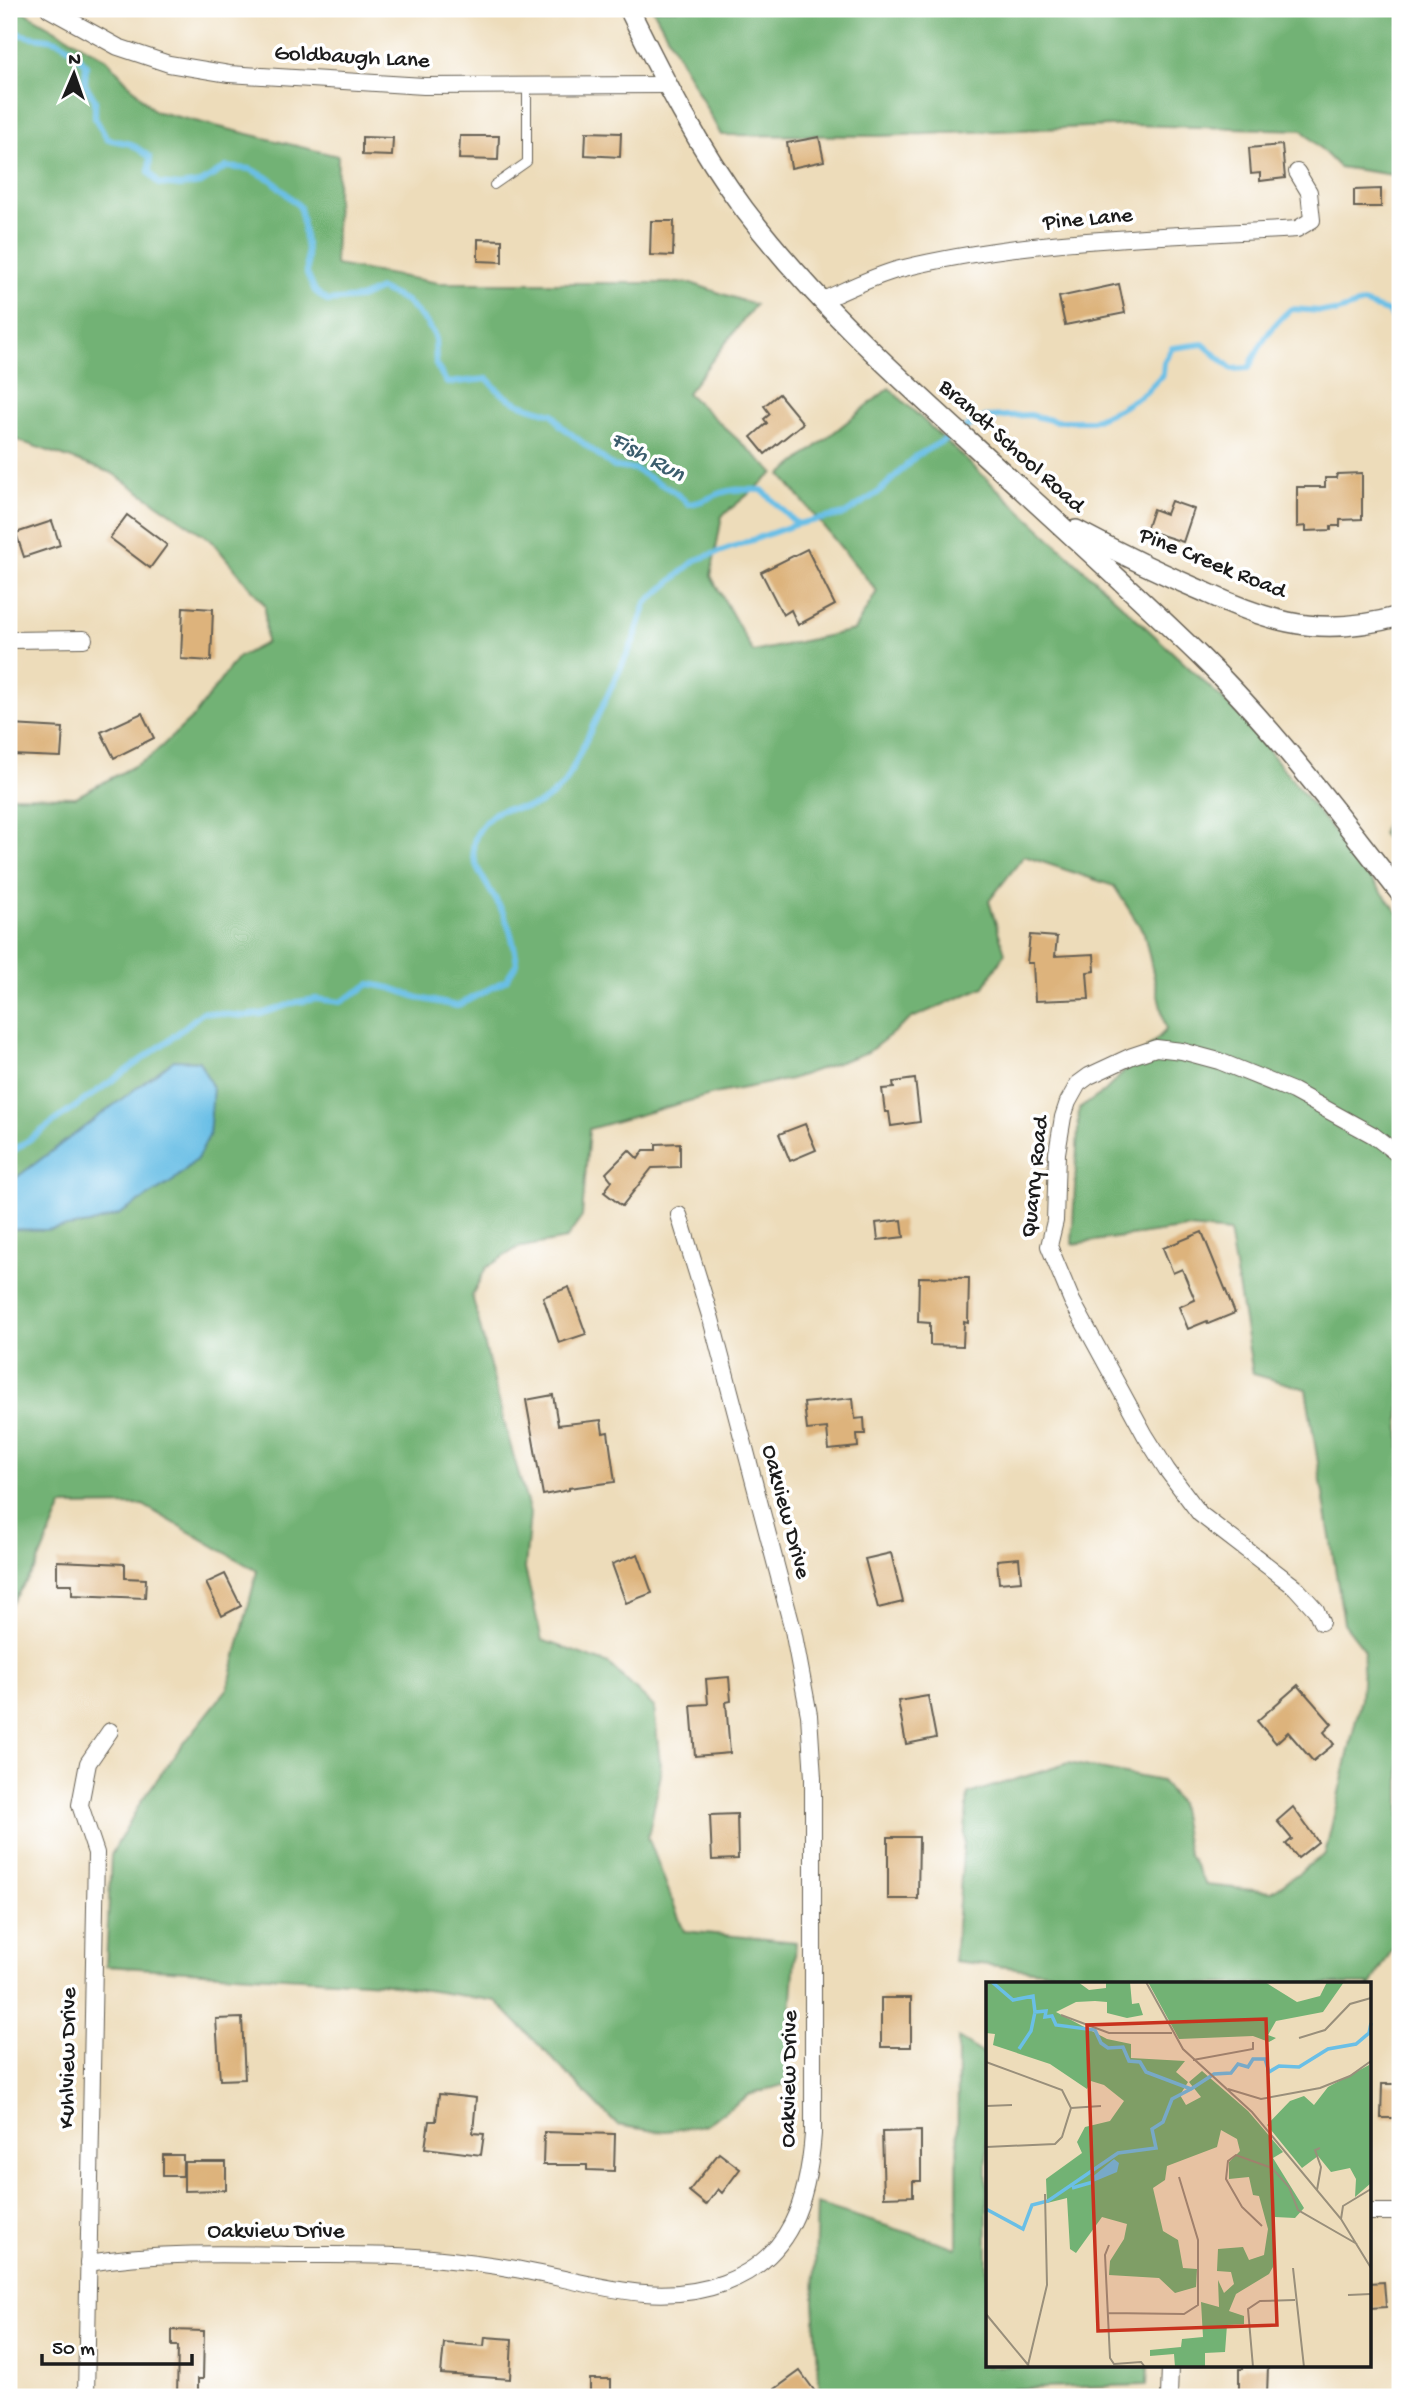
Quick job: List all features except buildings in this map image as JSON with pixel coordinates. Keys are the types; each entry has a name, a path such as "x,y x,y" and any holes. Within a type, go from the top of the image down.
{"street":[{"name":"Goldbaugh Lane","path":"49,9 118,47 169,64 229,74 424,86 666,85"},
{"name":"Brandt School Road","path":"629,9 666,85 699,141 744,208 821,301 892,372 1202,658 1269,727 1400,893"},
{"name":"Pine Lane","path":"821,301 898,270 970,255 1066,243 1297,229 1312,220 1309,192 1297,172"},
{"name":"Pine Creek Road","path":"1053,518 1153,570 1248,611 1314,625 1346,626 1400,616"},
{"path":"9,640 84,639"},
{"name":"Quarry Road","path":"1321,1622 1316,1610 1295,1587 1200,1514 1144,1435 1072,1301 1049,1246 1055,1221 1059,1141 1068,1102 1078,1084 1132,1056 1156,1048 1182,1051 1219,1061 1293,1091 1373,1135 1400,1156"},
{"name":"Oakview Drive","path":"88,2263 147,2257 389,2254 526,2271 617,2291 681,2293 725,2283 746,2273 764,2261 794,2223 804,2197 811,2166 813,2134 814,1791 810,1715 793,1630 711,1319 679,1214"},
{"name":"Kuhlview Drive","path":"86,2397 96,1853 80,1805 88,1763 110,1731"},
{"path":"1370,2212 1400,2212"},
{"path":"1169,2397 1170,2368"}],"lane":[{"path":"494,185 527,162 527,85"}],"green space":[{"path":"9,9 19,9 106,59 154,111 338,156 335,265 439,283 691,283 755,305 687,393 774,473 722,516 711,576 753,652 854,630 877,591 781,475 889,388 1243,718 1400,915 1400,1901 1395,1945 1370,1986 1370,1982 1063,1982 1058,1973 954,1961 968,1794 1069,1763 1161,1781 1179,1803 1188,1853 1206,1885 1272,1892 1325,1854 1361,1698 1364,1649 1344,1623 1306,1389 1253,1374 1229,1232 1188,1228 1072,1244 1079,1109 1105,1091 1166,1030 1144,933 1114,886 1024,856 989,901 1005,953 984,987 912,1018 868,1052 791,1079 714,1094 589,1129 582,1217 566,1239 517,1248 486,1268 472,1295 530,1513 525,1569 542,1640 609,1664 654,1707 661,1774 648,1837 684,1931 796,1942 786,2084 749,2095 705,2125 660,2132 617,2125 496,2001 381,1983 106,1966 111,1855 142,1800 228,1688 257,1571 143,1505 62,1506 36,1567 9,1607 9,796 76,797 149,758 195,715 237,658 266,643 265,605 211,540 112,473 9,439"},
{"path":"653,9 1400,9 1400,176 1339,167 1302,130 1132,125 880,136 721,135"},
{"path":"1400,780 1400,858 1382,834"},
{"path":"958,2038 986,2055 986,2368 1148,2368 1147,2385 1012,2389 1011,2397 820,2397 814,2302 817,2204 957,2248"}],"water":[{"path":"174,1060 199,1061 213,1088 209,1136 197,1159 173,1181 118,1215 89,1224 45,1230 9,1229 9,1183"}],"waterway":[{"name":"Fish Run","path":"9,29 23,35 59,42 77,55 86,65 85,84 95,100 95,118 107,139 131,144 150,157 149,172 159,184 180,186 201,183 226,167 250,169 272,180 300,207 307,251 307,274 315,291 327,301 360,298 380,289 406,301 435,336 436,365 447,383 488,379 509,399 553,414 561,426 614,467 634,469 673,491 689,504 731,490 762,490 797,524 845,514 879,492 916,456 985,417 1030,415 1055,421 1092,421 1119,409 1145,393 1163,374 1164,362 1172,348 1203,344 1232,369 1249,368 1267,336 1291,309 1336,312 1363,303 1389,312 1400,330"},
{"path":"9,1154 169,1040 203,1012 243,1016 261,1014 297,1002 316,999 341,1002 370,984 457,1006 506,980 517,963 506,920 475,860 475,837 482,825 499,811 542,802 566,782 634,640 646,603 696,560 797,524"}]}
